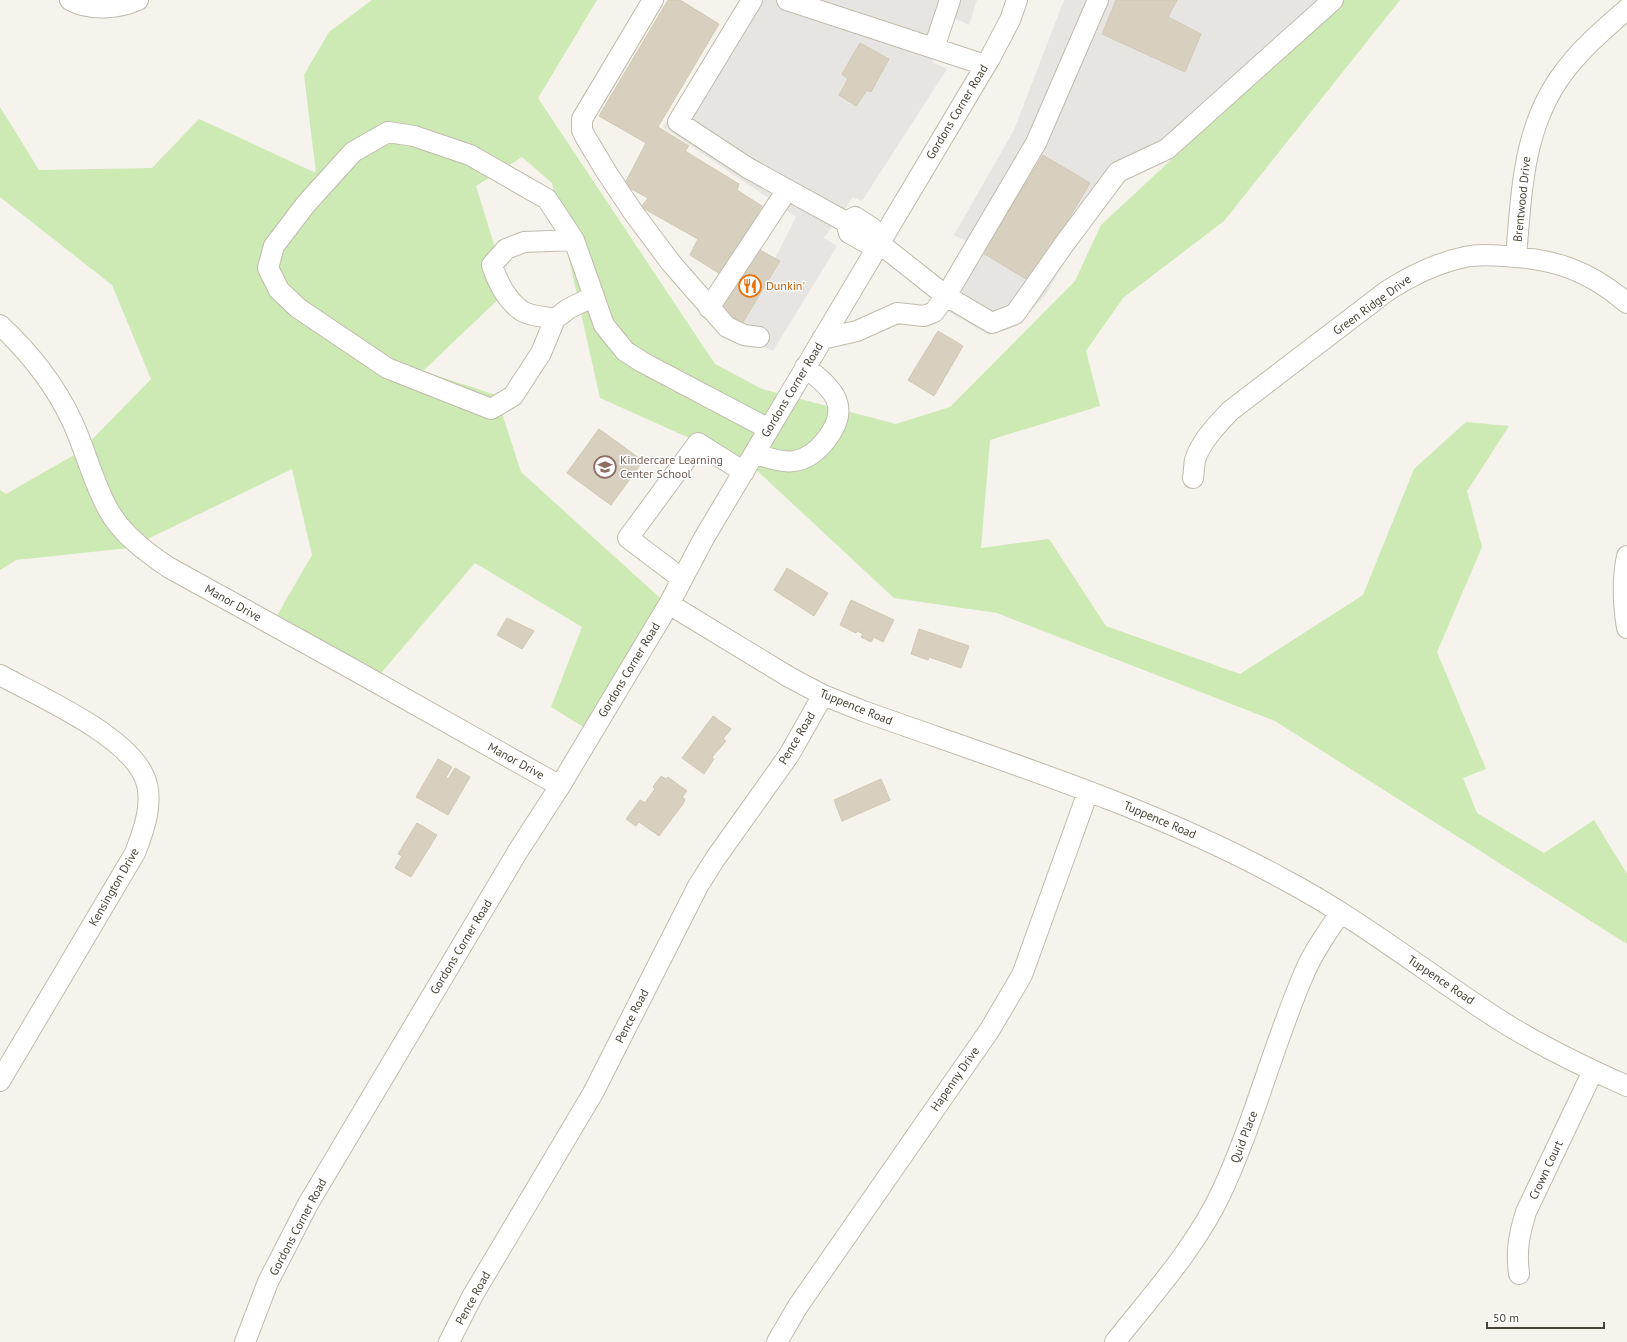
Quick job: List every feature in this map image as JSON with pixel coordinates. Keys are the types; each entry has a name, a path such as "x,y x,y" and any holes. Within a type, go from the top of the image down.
{"street":[{"path":"70,0 90,6 104,7 117,6 138,0"},
{"path":"653,0 582,119 582,130 607,173 633,212 671,263 709,308 726,327 744,335 758,337"},
{"path":"752,0 678,122 786,190 846,222 849,233 854,236 865,242 877,241 946,296 992,323 1016,314 1065,243 1118,172 1167,149 1333,0"},
{"path":"787,0 985,65"},
{"path":"934,48 950,0"},
{"name":"Gordons Corner Road","path":"245,1342 267,1285 290,1236 308,1204 518,851 560,786 669,604 681,578 822,339 877,241 985,65 1010,20 1017,0"},
{"path":"822,339 857,331 897,313 924,316 934,312 946,296 1036,144 1098,0"},
{"name":"Brentwood Drive","path":"1516,256 1526,159 1540,112 1562,74 1572,61 1627,9"},
{"path":"594,296 568,309 555,319 541,353 512,396 491,410 387,368 298,308 279,290 268,268 274,246 306,204 353,152 388,132 414,136 477,158 546,199 574,240 594,296 604,325 625,351 642,362 769,429"},
{"path":"709,308 786,190"},
{"path":"555,319 523,312 510,299 497,279 492,264 506,249 524,242 574,240"},
{"name":"Green Ridge Drive","path":"1193,478 1196,459 1203,446 1216,426 1230,411 1387,291 1412,275 1437,265 1465,257 1481,255 1516,256 1549,260 1603,284 1627,303"},
{"name":"Manor Drive","path":"0,325 16,340 53,387 72,421 97,486 110,512 124,532 144,550 168,567 560,786"},
{"path":"755,453 778,462 800,460 816,452 836,425 839,412 832,392 823,380 805,367"},
{"path":"681,578 628,538 698,443 744,472"},
{"path":"1627,556 1623,586 1627,628"},
{"name":"Tuppence Road","path":"669,604 789,677 823,694 863,711 1122,803 1221,846 1287,880 1340,913 1501,1021 1593,1071 1627,1086"},
{"name":"Kensington Drive","path":"0,675 74,716 105,735 126,752 144,776 148,802 147,819 135,853 0,1081"},
{"name":"Pence Road","path":"449,1342 473,1295 593,1092 698,886 715,859 789,755 823,694"},
{"name":"Hapenny Drive","path":"777,1342 798,1306 989,1031 1022,975 1088,792"},
{"name":"Quid Place","path":"1115,1342 1190,1246 1222,1193 1237,1158 1303,974 1321,941 1340,913"},
{"name":"Crown Court","path":"1519,1274 1516,1254 1526,1212 1593,1071"}],"green space":[{"path":"372,0 597,0 538,98 715,364 762,389 896,424 950,407 1075,281 1101,225 1343,0 1400,0 1224,221 1123,298 1086,351 1100,406 990,440 981,548 1049,539 1106,626 1240,674 1363,595 1414,469 1466,422 1509,426 1467,491 1482,547 1437,652 1486,769 1463,778 1477,813 1544,853 1594,820 1627,874 1627,944 1275,721 997,613 894,598 752,466 600,398 552,183 522,157 476,186 508,290 423,371 496,395 521,472 670,607 595,734 551,707 582,627 475,563 369,687 268,631 312,555 292,469 129,548 16,560 0,570 0,490 6,494 81,451 151,379 112,285 0,197 0,107 39,170 152,168 199,119 316,173 304,75 329,32"}],"shaded area":[{"path":"739,0 977,0 969,25 954,18 932,62 947,69 862,201 853,197 824,238 837,246 773,351 736,335 796,217 663,127"},
{"path":"1064,0 1341,0 1129,177 1077,239 1045,296 1016,326 989,335 930,301 966,241 954,235 1014,130"}],"building":[{"path":"668,0 680,0 719,24 658,127 689,146 685,151 739,184 737,190 762,206 722,275 690,255 698,239 641,207 648,198 624,185 646,143 599,116"},
{"path":"1116,0 1177,0 1168,17 1201,34 1185,72 1102,34"},
{"path":"860,43 889,59 871,92 867,90 856,106 839,95 848,79 842,74"},
{"path":"1043,155 1090,183 1031,282 983,253"},
{"name":"Dunkin'","path":"758,249 780,261 742,324 719,311"},
{"path":"938,331 963,346 934,396 908,380"},
{"name":"Kindercare Learning Center School","path":"599,429 643,461 611,505 567,473"},
{"path":"787,568 828,593 814,616 774,590"},
{"path":"851,600 894,620 883,642 874,637 871,642 861,637 863,634 857,631 856,633 840,625"},
{"path":"507,618 534,631 522,649 497,635"},
{"path":"919,629 969,646 961,668 929,657 928,660 911,654"},
{"path":"713,716 731,729 723,739 726,741 712,757 714,759 704,774 682,758"},
{"path":"438,759 452,767 446,777 448,779 455,768 470,777 448,815 416,797"},
{"path":"661,776 666,779 668,777 687,791 682,797 685,799 683,804 659,836 639,822 636,826 626,819 640,800 645,803 655,789 653,787"},
{"path":"881,779 890,800 842,821 834,800"},
{"path":"417,823 437,835 411,877 395,868 402,856 398,854"}],"place":[{"name":"Dunkin'","path":"750,286"},
{"name":"Kindercare Learning Center School","path":"605,467"}]}
